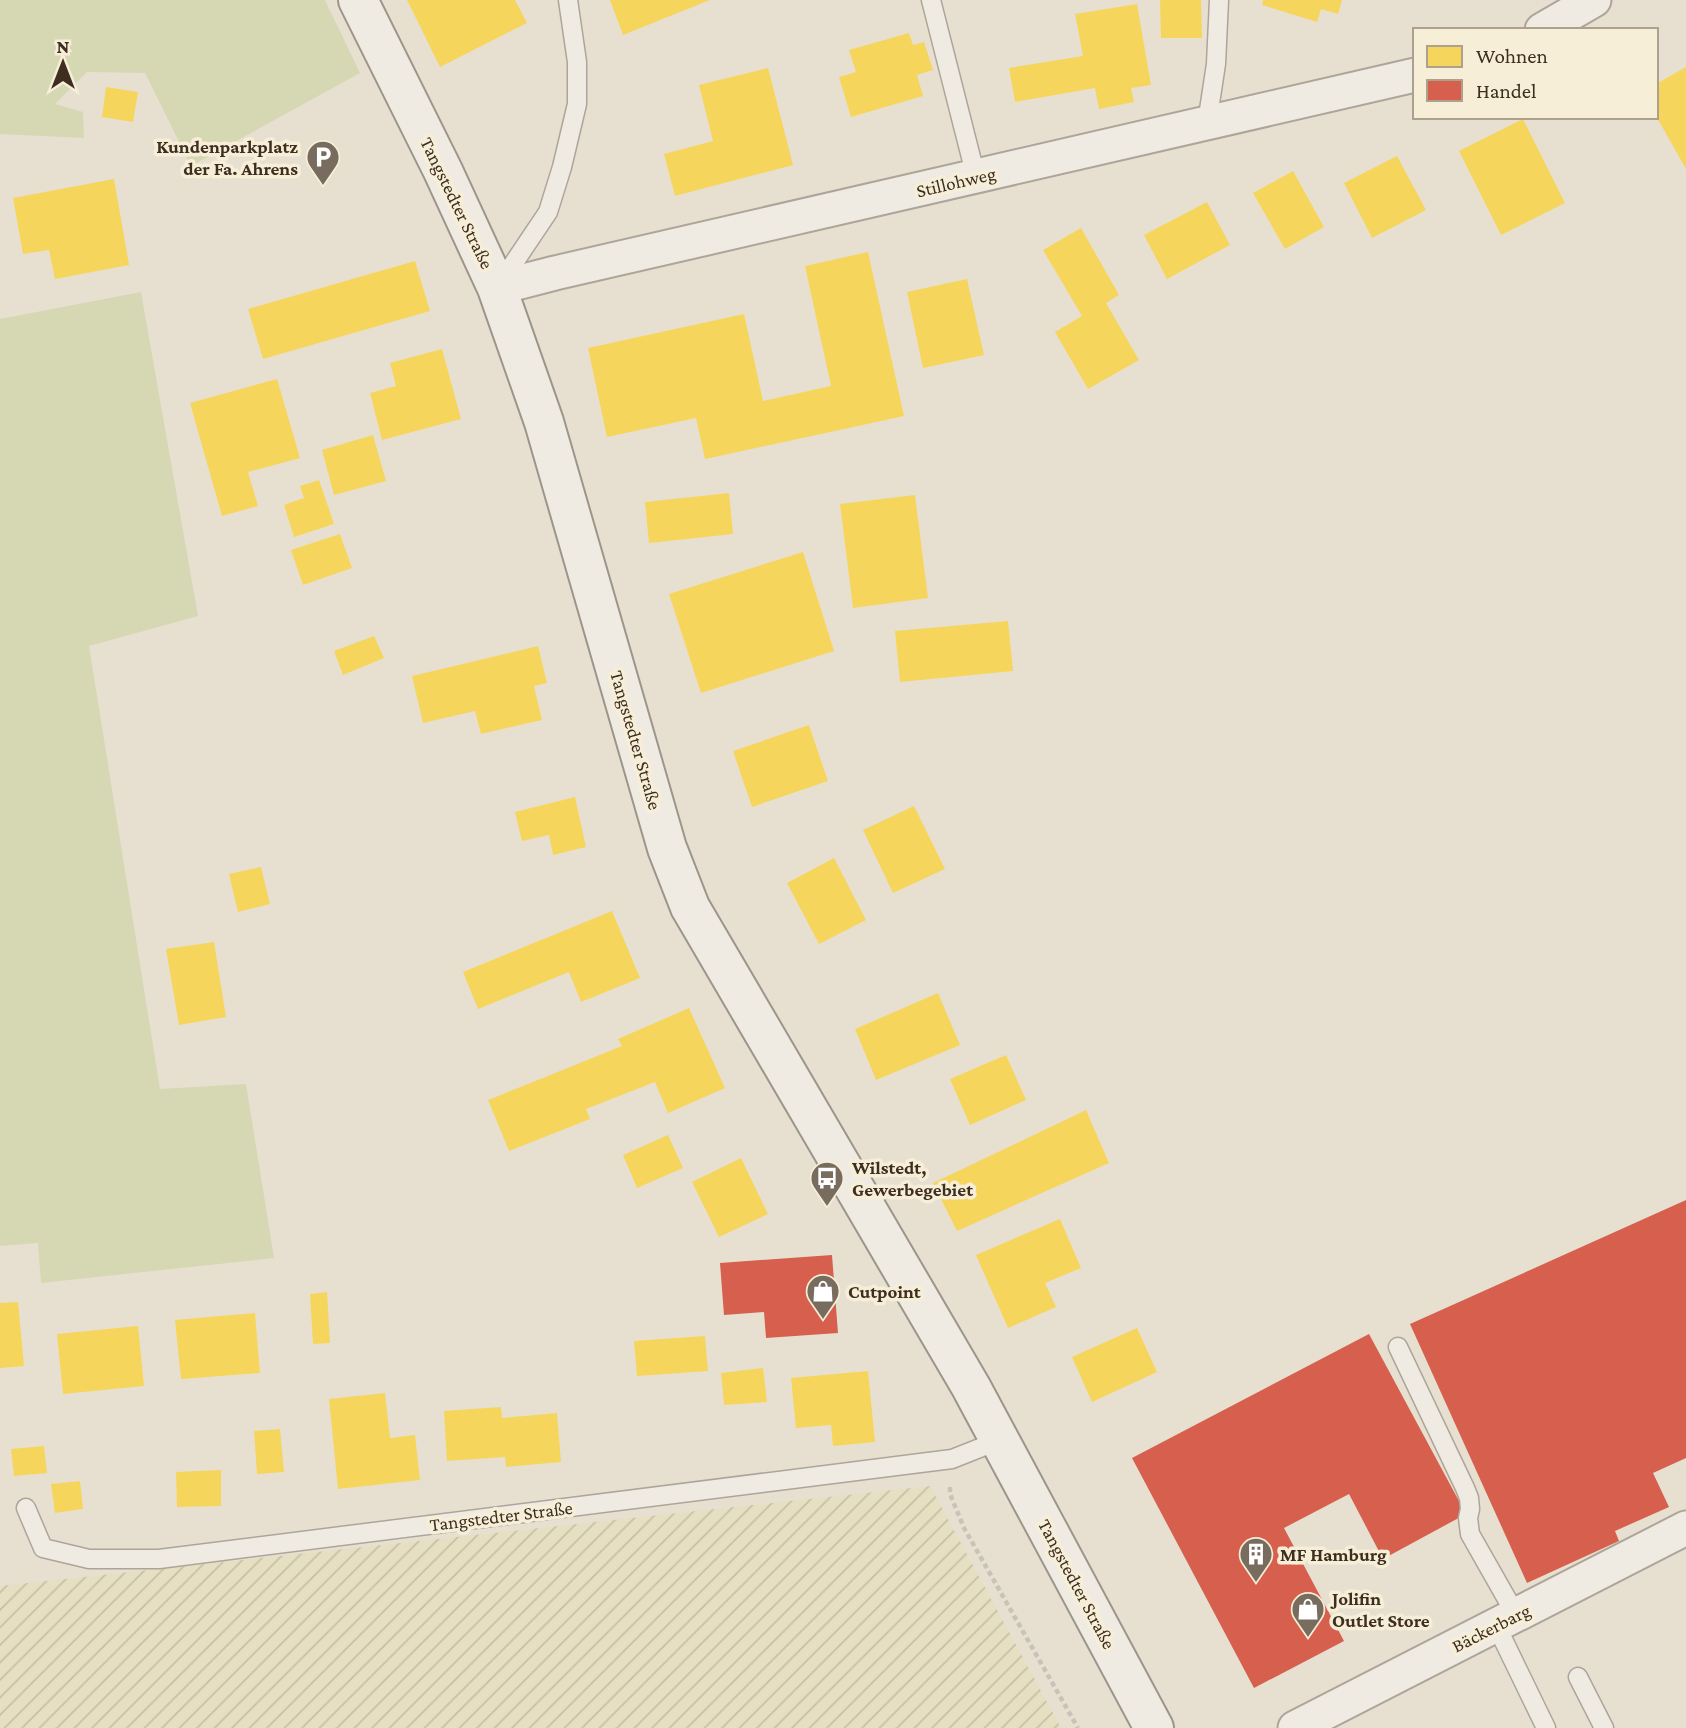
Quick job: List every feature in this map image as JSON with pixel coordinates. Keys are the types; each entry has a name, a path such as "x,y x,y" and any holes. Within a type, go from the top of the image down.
{"street":[{"name":"Tangstedter Straße","path":"358,0 498,288 544,422 667,848 690,907 971,1387 1154,1728"},
{"path":"1545,28 1594,0"},
{"name":"Stillohweg","path":"498,288 1413,75"},
{"name":"Bäckerbarg","path":"1295,1728 1686,1528"}],"lane":[{"path":"498,288 548,212 562,167 577,104 577,62 568,0"},
{"path":"932,0 976,177"},
{"path":"1207,124 1216,64 1219,0"},
{"path":"1398,1347 1465,1488 1470,1508 1470,1534 1506,1620 1546,1728"},
{"name":"Tangstedter Straße","path":"26,1508 43,1548 89,1559 159,1559 952,1459 1000,1440"},
{"path":"1578,1677 1604,1728"}],"path":[{"path":"952,1459 950,1494 964,1528 1078,1728"}],"shaded area":[{"path":"930,1486 1061,1728 0,1728 0,1586"}],"green space":[{"path":"0,0 325,0 360,73 191,166 145,73 87,72 55,104 83,112 84,138 0,134"},
{"path":"141,292 198,616 89,646 160,1089 246,1084 274,1258 41,1283 38,1243 0,1246 0,319"}],"building: Wohnen":[{"path":"407,0 515,0 527,23 440,67"},
{"path":"610,0 710,0 623,35"},
{"path":"1160,0 1201,0 1202,38 1161,38"},
{"path":"1263,0 1342,0 1338,14 1321,9 1317,22 1262,5"},
{"path":"1137,4 1151,85 1131,88 1134,102 1099,109 1095,88 1015,102 1009,68 1083,56 1075,14"},
{"path":"909,33 913,45 924,42 933,70 917,75 923,96 851,117 839,77 856,72 849,50"},
{"path":"1686,67 1686,169 1658,119 1658,83"},
{"path":"768,68 793,165 675,196 664,154 713,141 699,85"},
{"path":"106,87 138,92 133,122 102,117"},
{"path":"1523,119 1565,203 1501,235 1459,151"},
{"path":"1397,156 1426,210 1372,238 1344,183"},
{"path":"1293,171 1324,227 1285,249 1253,193"},
{"path":"114,179 129,265 55,279 49,250 23,254 13,198"},
{"path":"1207,202 1230,245 1167,279 1144,235"},
{"path":"1081,228 1119,295 1106,303 1139,360 1088,389 1055,332 1082,316 1043,250"},
{"path":"868,252 904,416 705,459 696,418 607,437 588,348 744,314 763,401 831,386 805,266"},
{"path":"415,261 430,311 263,359 248,309"},
{"path":"967,279 984,355 923,368 907,292"},
{"path":"442,349 461,419 382,440 370,393 396,386 390,363"},
{"path":"277,379 300,458 248,472 258,506 222,516 190,403"},
{"path":"373,435 386,481 334,495 322,450"},
{"path":"319,480 334,524 294,537 284,505 304,498 300,486"},
{"path":"729,493 733,534 649,543 645,502"},
{"path":"915,495 928,598 853,608 840,504"},
{"path":"340,534 352,568 303,585 291,550"},
{"path":"803,552 834,651 701,693 669,594"},
{"path":"1008,621 1013,671 900,682 895,631"},
{"path":"374,636 384,658 343,675 334,651"},
{"path":"538,646 547,683 534,686 542,720 481,734 475,711 423,723 412,676"},
{"path":"809,725 828,781 752,807 733,751"},
{"path":"575,797 586,847 553,855 549,835 522,841 515,812"},
{"path":"914,806 945,869 893,893 863,830"},
{"path":"834,858 866,920 819,944 787,883"},
{"path":"261,867 270,904 238,912 229,874"},
{"path":"612,911 640,978 581,1002 569,972 478,1009 463,972"},
{"path":"214,942 226,1017 179,1025 166,949"},
{"path":"938,993 960,1045 876,1080 855,1029"},
{"path":"689,1008 725,1088 668,1113 655,1082 586,1109 590,1119 509,1151 488,1100 622,1046 618,1039"},
{"path":"1006,1055 1026,1100 970,1125 950,1079"},
{"path":"1086,1110 1109,1163 957,1231 933,1183"},
{"path":"668,1135 683,1168 637,1188 623,1155"},
{"path":"741,1158 768,1214 719,1237 692,1182"},
{"path":"1060,1219 1081,1268 1045,1283 1056,1307 1008,1328 976,1255"},
{"path":"327,1292 330,1343 313,1344 310,1294"},
{"path":"18,1302 24,1366 0,1368 0,1303"},
{"path":"255,1313 260,1373 181,1379 175,1320"},
{"path":"138,1326 144,1386 63,1394 57,1334"},
{"path":"1137,1328 1157,1372 1092,1402 1072,1357"},
{"path":"705,1336 708,1371 637,1376 634,1341"},
{"path":"763,1368 767,1402 724,1405 721,1373"},
{"path":"868,1371 875,1442 833,1446 831,1425 796,1428 791,1378"},
{"path":"385,1393 390,1438 415,1435 420,1480 338,1489 329,1399"},
{"path":"501,1407 502,1418 557,1413 561,1462 506,1467 505,1457 447,1461 444,1411"},
{"path":"280,1429 284,1472 257,1474 254,1431"},
{"path":"44,1446 47,1473 14,1476 11,1449"},
{"path":"221,1470 221,1506 177,1507 176,1472"},
{"path":"80,1481 83,1509 55,1513 51,1484"}],"building: Handel":[{"path":"1686,1200 1686,1458 1653,1473 1669,1507 1615,1531 1619,1541 1527,1583 1410,1324"},
{"path":"832,1255 838,1333 766,1338 764,1312 724,1315 720,1263"},
{"name":"MF Hamburg","path":"1369,1334 1466,1514 1383,1559 1349,1494 1284,1528 1344,1641 1254,1688 1132,1458"}],"place":[{"name":"Kundenparkplatz der Fa. Ahrens","path":"323,187"},
{"name":"Wilstedt, Gewerbegebiet","path":"827,1208"},
{"name":"Cutpoint","path":"823,1321"},
{"name":"MF Hamburg","path":"1256,1584"},
{"name":"Jolifin Outlet Store","path":"1308,1639"}]}
